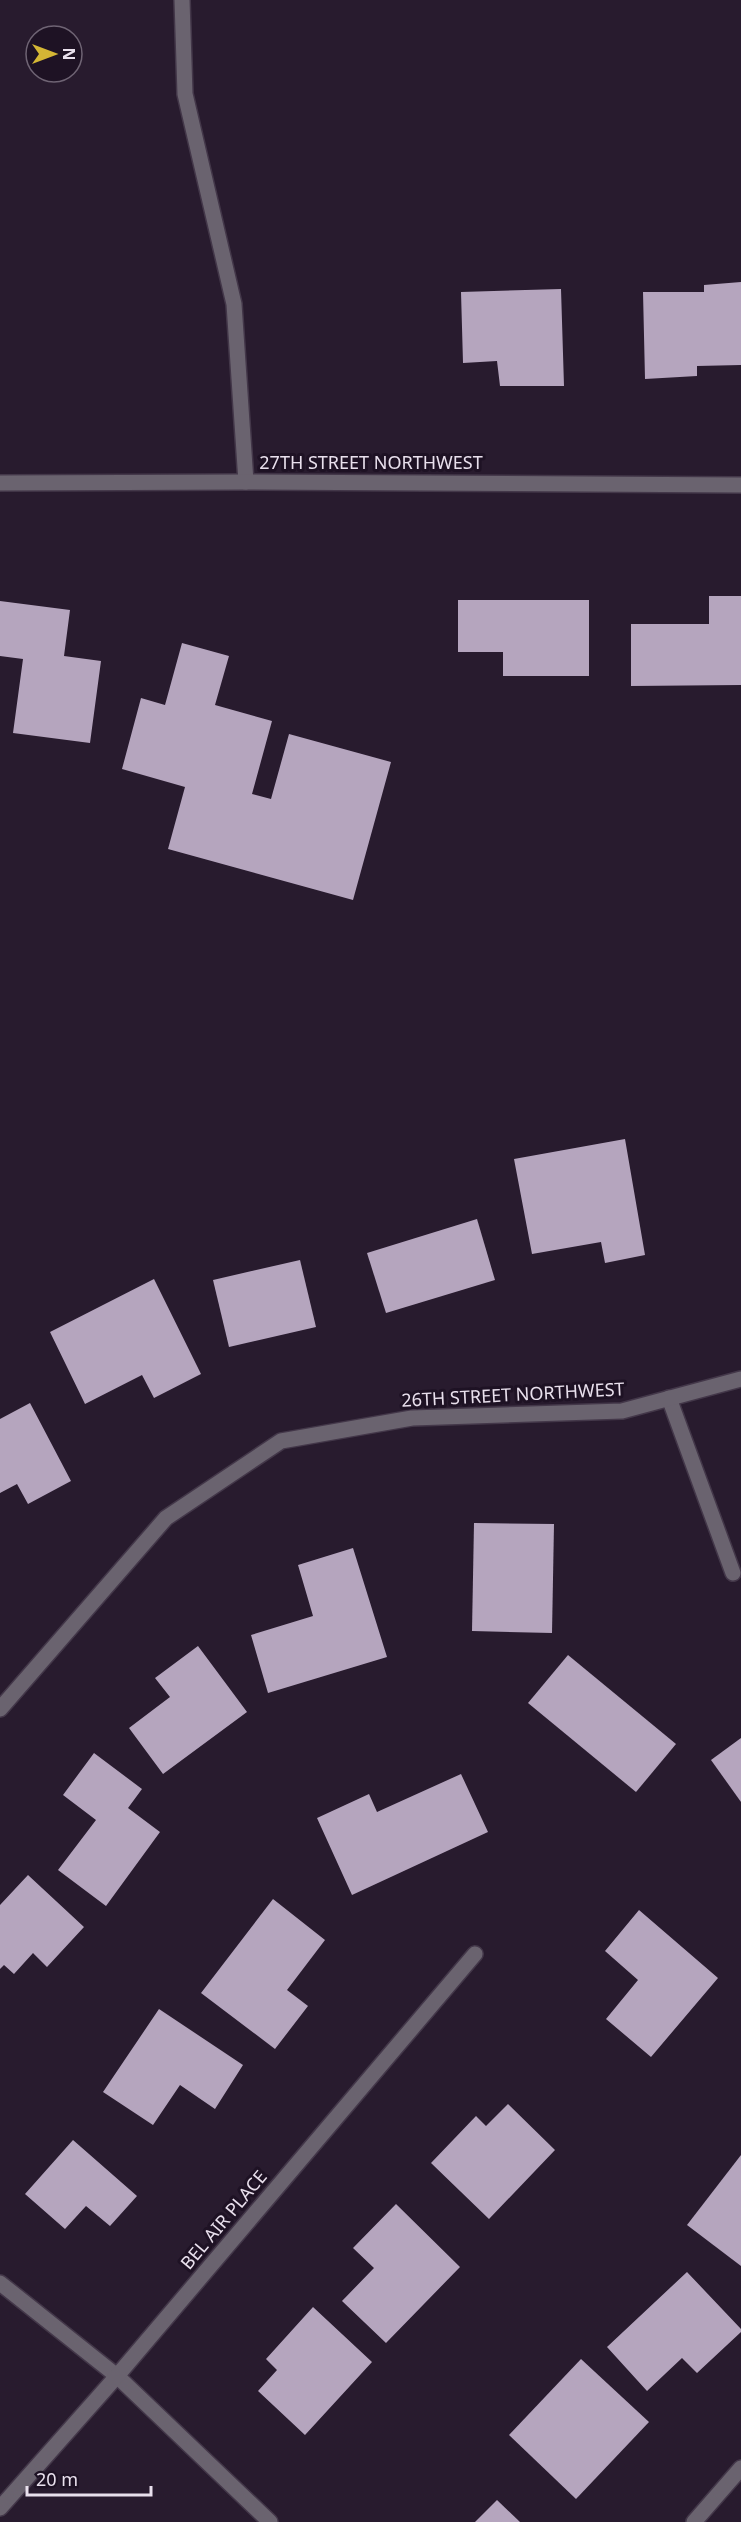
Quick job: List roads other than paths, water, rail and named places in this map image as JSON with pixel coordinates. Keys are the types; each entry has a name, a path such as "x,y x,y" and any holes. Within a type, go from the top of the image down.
{"street":[{"path":"182,0 185,94 234,304 246,482"},
{"name":"27TH STREET NORTHWEST","path":"0,483 741,485"},
{"name":"26TH STREET NORTHWEST","path":"0,1709 166,1518 281,1441 412,1418 622,1411 741,1379"},
{"path":"669,1398 734,1573"},
{"name":"BEL AIR PLACE","path":"0,2508 117,2376 475,1954"},
{"path":"0,2283 117,2376 270,2522"},
{"path":"694,2522 741,2468"}]}
